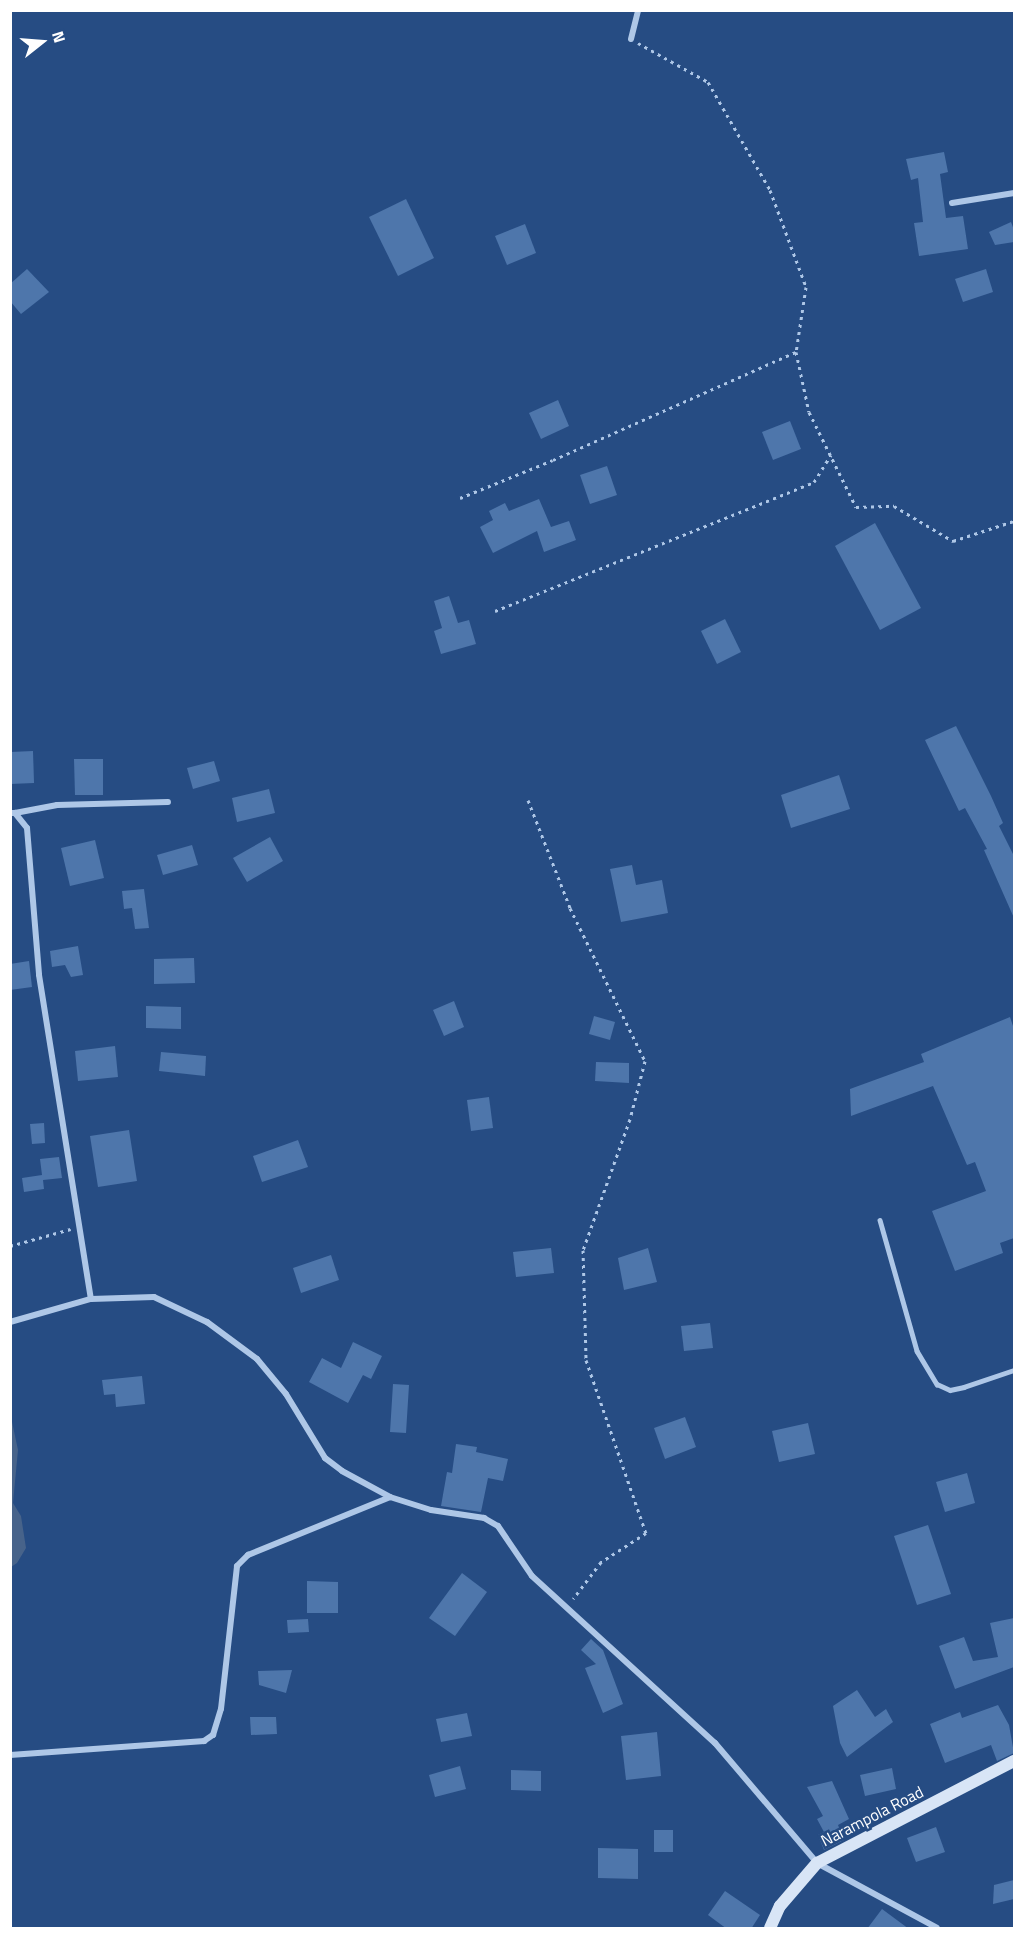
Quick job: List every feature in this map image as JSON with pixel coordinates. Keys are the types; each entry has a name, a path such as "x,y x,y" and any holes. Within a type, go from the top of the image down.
{"street":[{"path":"631,39 638,10"},
{"path":"952,203 1014,193"},
{"path":"13,813 57,806 168,802"},
{"path":"13,813 27,828 39,975 91,1299"},
{"path":"10,1322 91,1299 154,1297 207,1322 257,1359 286,1394 325,1458 342,1472 390,1497 431,1510 484,1518 498,1526 532,1576 715,1743 817,1863 937,1929"},
{"path":"10,1755 204,1741 213,1735 221,1709 237,1566 248,1555 390,1497"},
{"name":"Narampola Road","path":"770,1929 780,1906 817,1863 1014,1761"}],"lane":[{"path":"880,1220 917,1351 938,1384 950,1390 1014,1370"}],"path":[{"path":"631,39 708,82 770,190 806,287 796,352 809,412 856,507 894,506 953,542 1014,520"},
{"path":"460,498 553,460 796,352"},
{"path":"495,611 814,482 831,456"},
{"path":"528,800 570,908 645,1061 630,1119 583,1250 586,1360 646,1533 601,1562 567,1608"},
{"path":"10,1246 79,1227"}],"water":[{"path":"11,1417 18,1450 13,1503 21,1516 26,1548 17,1563 11,1567"}],"building":[{"path":"944,152 948,172 940,174 946,218 963,216 968,249 919,256 914,223 923,222 918,178 911,180 906,159"},
{"path":"406,199 434,258 398,276 369,217"},
{"path":"1011,222 1014,242 995,245 989,232"},
{"path":"525,224 536,253 507,265 495,236"},
{"path":"27,269 49,292 21,314 10,301 10,284"},
{"path":"986,269 993,292 963,302 955,279"},
{"path":"558,400 569,426 541,439 529,413"},
{"path":"790,421 801,449 773,460 762,432"},
{"path":"607,466 617,495 590,504 580,475"},
{"path":"539,499 551,527 569,521 576,540 544,552 537,531 493,553 480,527 493,520 489,511 505,503 509,511"},
{"path":"875,523 921,608 880,630 835,546"},
{"path":"449,596 458,623 469,620 476,644 441,654 434,631 442,628 434,601"},
{"path":"725,619 741,652 717,664 701,631"},
{"path":"956,726 991,796 1003,823 999,826 1014,856 1014,918 984,850 987,849 965,808 959,811 925,740"},
{"path":"33,751 34,783 10,784 10,752"},
{"path":"74,759 103,759 103,795 75,795"},
{"path":"214,761 220,781 193,789 187,768"},
{"path":"839,775 850,809 791,828 781,795"},
{"path":"269,789 275,813 237,822 232,798"},
{"path":"270,837 283,861 247,882 233,858"},
{"path":"95,840 104,878 70,886 61,848"},
{"path":"192,845 198,865 163,875 157,855"},
{"path":"632,865 636,885 662,880 668,913 621,922 610,869"},
{"path":"144,889 149,928 135,929 132,908 124,909 122,891"},
{"path":"78,946 83,975 71,977 65,965 52,967 50,951"},
{"path":"194,958 195,983 154,984 154,959"},
{"path":"29,961 32,987 10,990 10,964"},
{"path":"454,1001 464,1027 444,1036 433,1010"},
{"path":"146,1006 181,1007 181,1029 146,1028"},
{"path":"594,1016 615,1022 610,1040 589,1034"},
{"path":"1010,1017 1014,1029 1014,1238 1000,1243 1003,1253 955,1271 932,1211 986,1191 975,1162 967,1165 933,1086 851,1116 850,1089 924,1062 921,1054"},
{"path":"115,1046 118,1077 78,1081 75,1051"},
{"path":"161,1052 206,1056 205,1076 159,1071"},
{"path":"596,1062 629,1063 629,1083 595,1081"},
{"path":"489,1097 493,1128 471,1131 467,1100"},
{"path":"44,1123 45,1143 32,1144 30,1124"},
{"path":"129,1130 137,1181 98,1187 90,1136"},
{"path":"298,1140 308,1167 262,1182 253,1156"},
{"path":"59,1157 62,1178 43,1180 44,1189 24,1192 22,1178 42,1175 40,1159"},
{"path":"551,1248 554,1273 516,1277 513,1252"},
{"path":"648,1248 657,1282 624,1290 618,1258"},
{"path":"331,1255 339,1280 301,1293 293,1268"},
{"path":"710,1323 713,1348 684,1351 681,1326"},
{"path":"353,1342 382,1356 371,1379 363,1375 348,1403 309,1382 322,1358 341,1368"},
{"path":"142,1376 145,1404 116,1407 115,1394 104,1395 102,1380"},
{"path":"393,1384 409,1385 406,1433 390,1432"},
{"path":"685,1417 696,1447 665,1459 654,1428"},
{"path":"808,1423 815,1454 779,1462 772,1431"},
{"path":"456,1444 477,1447 476,1452 508,1459 503,1481 488,1478 481,1512 441,1506 447,1472 452,1473"},
{"path":"967,1473 975,1503 945,1512 936,1482"},
{"path":"928,1525 951,1594 917,1605 894,1536"},
{"path":"462,1573 487,1592 455,1636 429,1618"},
{"path":"307,1581 338,1582 338,1613 307,1613"},
{"path":"1014,1618 1014,1667 955,1689 939,1646 964,1637 973,1661 998,1657 990,1623"},
{"path":"308,1619 309,1632 288,1633 287,1620"},
{"path":"591,1639 603,1650 623,1704 603,1713 585,1668 596,1664 581,1650"},
{"path":"292,1670 286,1693 259,1685 258,1671"},
{"path":"857,1690 875,1717 886,1709 893,1722 847,1757 840,1743 833,1706"},
{"path":"998,1705 1009,1725 1014,1753 997,1761 991,1745 945,1763 930,1724 960,1712 962,1718"},
{"path":"467,1713 472,1736 441,1742 436,1719"},
{"path":"250,1717 276,1717 277,1734 251,1735"},
{"path":"657,1732 661,1776 626,1780 621,1736"},
{"path":"460,1766 466,1789 435,1797 429,1775"},
{"path":"892,1768 896,1789 865,1796 860,1775"},
{"path":"511,1770 541,1771 541,1791 511,1790"},
{"path":"832,1781 849,1819 838,1825 844,1840 824,1850 818,1835 824,1832 817,1819 823,1816 807,1787"},
{"path":"936,1827 945,1852 916,1862 907,1838"},
{"path":"654,1830 673,1830 673,1852 654,1852"},
{"path":"598,1848 638,1849 638,1879 598,1878"},
{"path":"1014,1880 1014,1899 993,1904 994,1885"},
{"path":"725,1891 760,1915 751,1929 727,1929 708,1915"},
{"path":"882,1909 909,1929 867,1929"}]}
